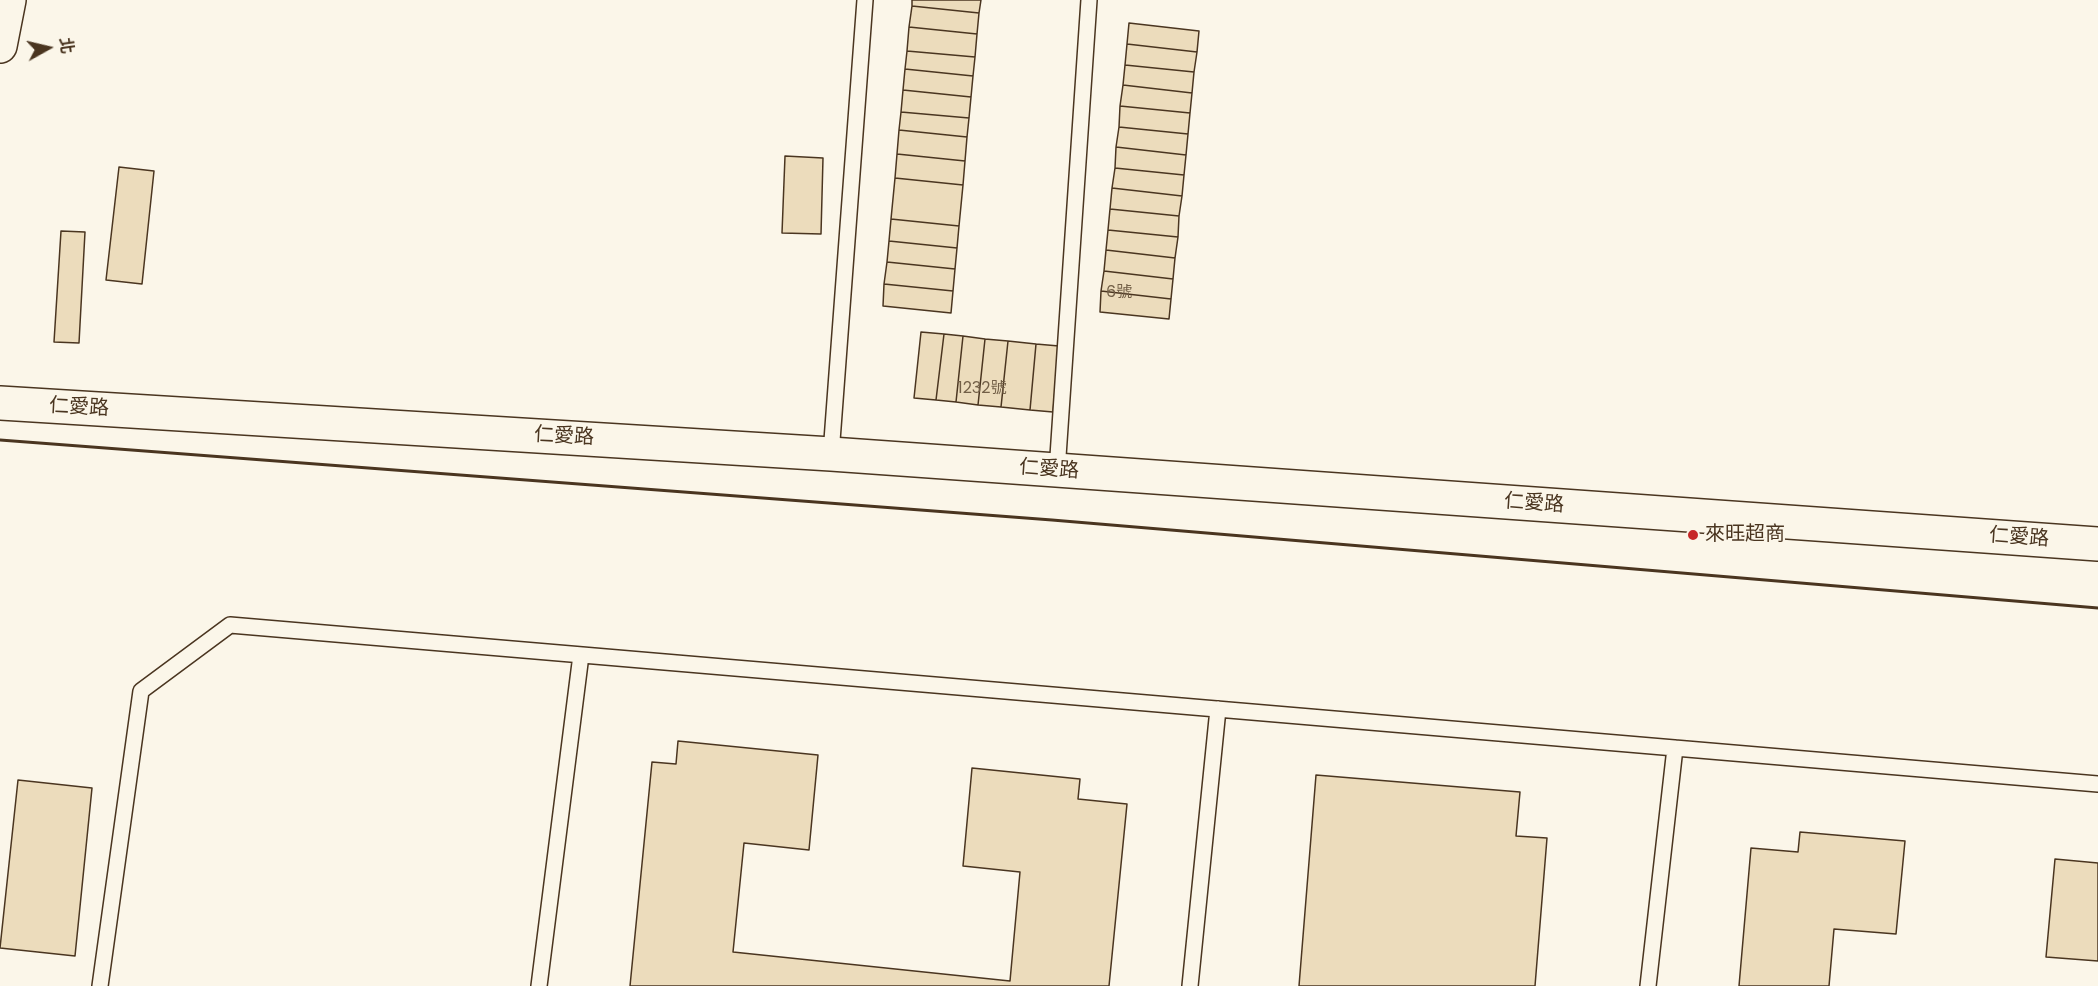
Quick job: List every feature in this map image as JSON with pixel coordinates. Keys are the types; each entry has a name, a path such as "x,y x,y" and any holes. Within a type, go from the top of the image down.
{"street":[{"path":"0,46 9,0"},
{"name":"仁愛路","path":"0,403 831,454 2098,544"}],"lane":[{"path":"831,454 865,0"},
{"path":"1057,471 1089,0"},
{"path":"100,986 141,691 230,625 2098,784"},
{"path":"539,986 581,655"},
{"path":"1190,986 1218,709"},
{"path":"1648,986 1675,748"}],"building":[{"path":"912,0 981,0 979,13 912,6"},
{"path":"912,6 979,13 977,34 909,27"},
{"path":"1129,23 1199,31 1197,52 1127,44"},
{"path":"909,27 977,34 975,57 907,51"},
{"path":"1127,44 1197,52 1194,72 1125,65"},
{"path":"907,51 975,57 973,76 905,69"},
{"path":"1125,65 1194,72 1192,93 1123,85"},
{"path":"905,69 973,76 971,97 903,90"},
{"path":"1123,85 1192,93 1190,113 1120,106"},
{"path":"903,90 971,97 969,118 901,112"},
{"path":"1120,106 1190,113 1188,134 1119,127"},
{"path":"901,112 969,118 967,137 899,130"},
{"path":"1119,127 1188,134 1186,155 1116,147"},
{"path":"899,130 967,137 965,161 897,154"},
{"path":"1116,147 1186,155 1184,175 1115,168"},
{"path":"897,154 965,161 963,185 895,178"},
{"path":"785,156 823,158 821,234 782,233"},
{"path":"119,167 154,171 142,284 106,280"},
{"path":"1115,168 1184,175 1182,196 1112,188"},
{"path":"895,178 963,185 959,226 891,219"},
{"path":"1112,188 1182,196 1179,216 1110,209"},
{"path":"1110,209 1179,216 1178,237 1108,230"},
{"path":"891,219 959,226 957,248 889,241"},
{"path":"1108,230 1178,237 1175,258 1106,250"},
{"path":"61,231 85,232 79,343 54,342"},
{"path":"889,241 957,248 955,269 887,262"},
{"path":"1106,250 1175,258 1173,279 1104,271"},
{"path":"887,262 955,269 953,291 884,284"},
{"path":"1104,271 1173,279 1171,299 1101,291"},
{"path":"884,284 953,291 951,313 883,306"},
{"path":"1101,291 1171,299 1169,319 1100,312"},
{"path":"921,332 944,334 936,400 914,398"},
{"path":"944,334 963,336 956,402 936,400"},
{"path":"963,336 985,339 978,405 956,402"},
{"path":"985,339 1008,341 1001,407 978,405"},
{"path":"1008,341 1036,344 1030,410 1001,407"},
{"path":"1036,344 1059,346 1053,412 1030,410"},
{"path":"678,741 818,755 809,850 744,843 733,952 1010,981 1020,872 963,866 972,768 1080,779 1078,799 1127,804 1109,986 630,986 652,762 676,764"},
{"path":"1316,775 1520,792 1516,836 1547,838 1535,986 1299,986"},
{"path":"18,780 92,788 75,956 0,948"},
{"path":"1800,832 1905,841 1896,934 1834,929 1829,986 1739,986 1751,848 1798,852"},
{"path":"2055,859 2098,863 2098,961 2046,957"}],"wall":[{"path":"0,440 1052,520 2098,608"}],"place":[{"name":"來旺超商","path":"1693,535"}]}
